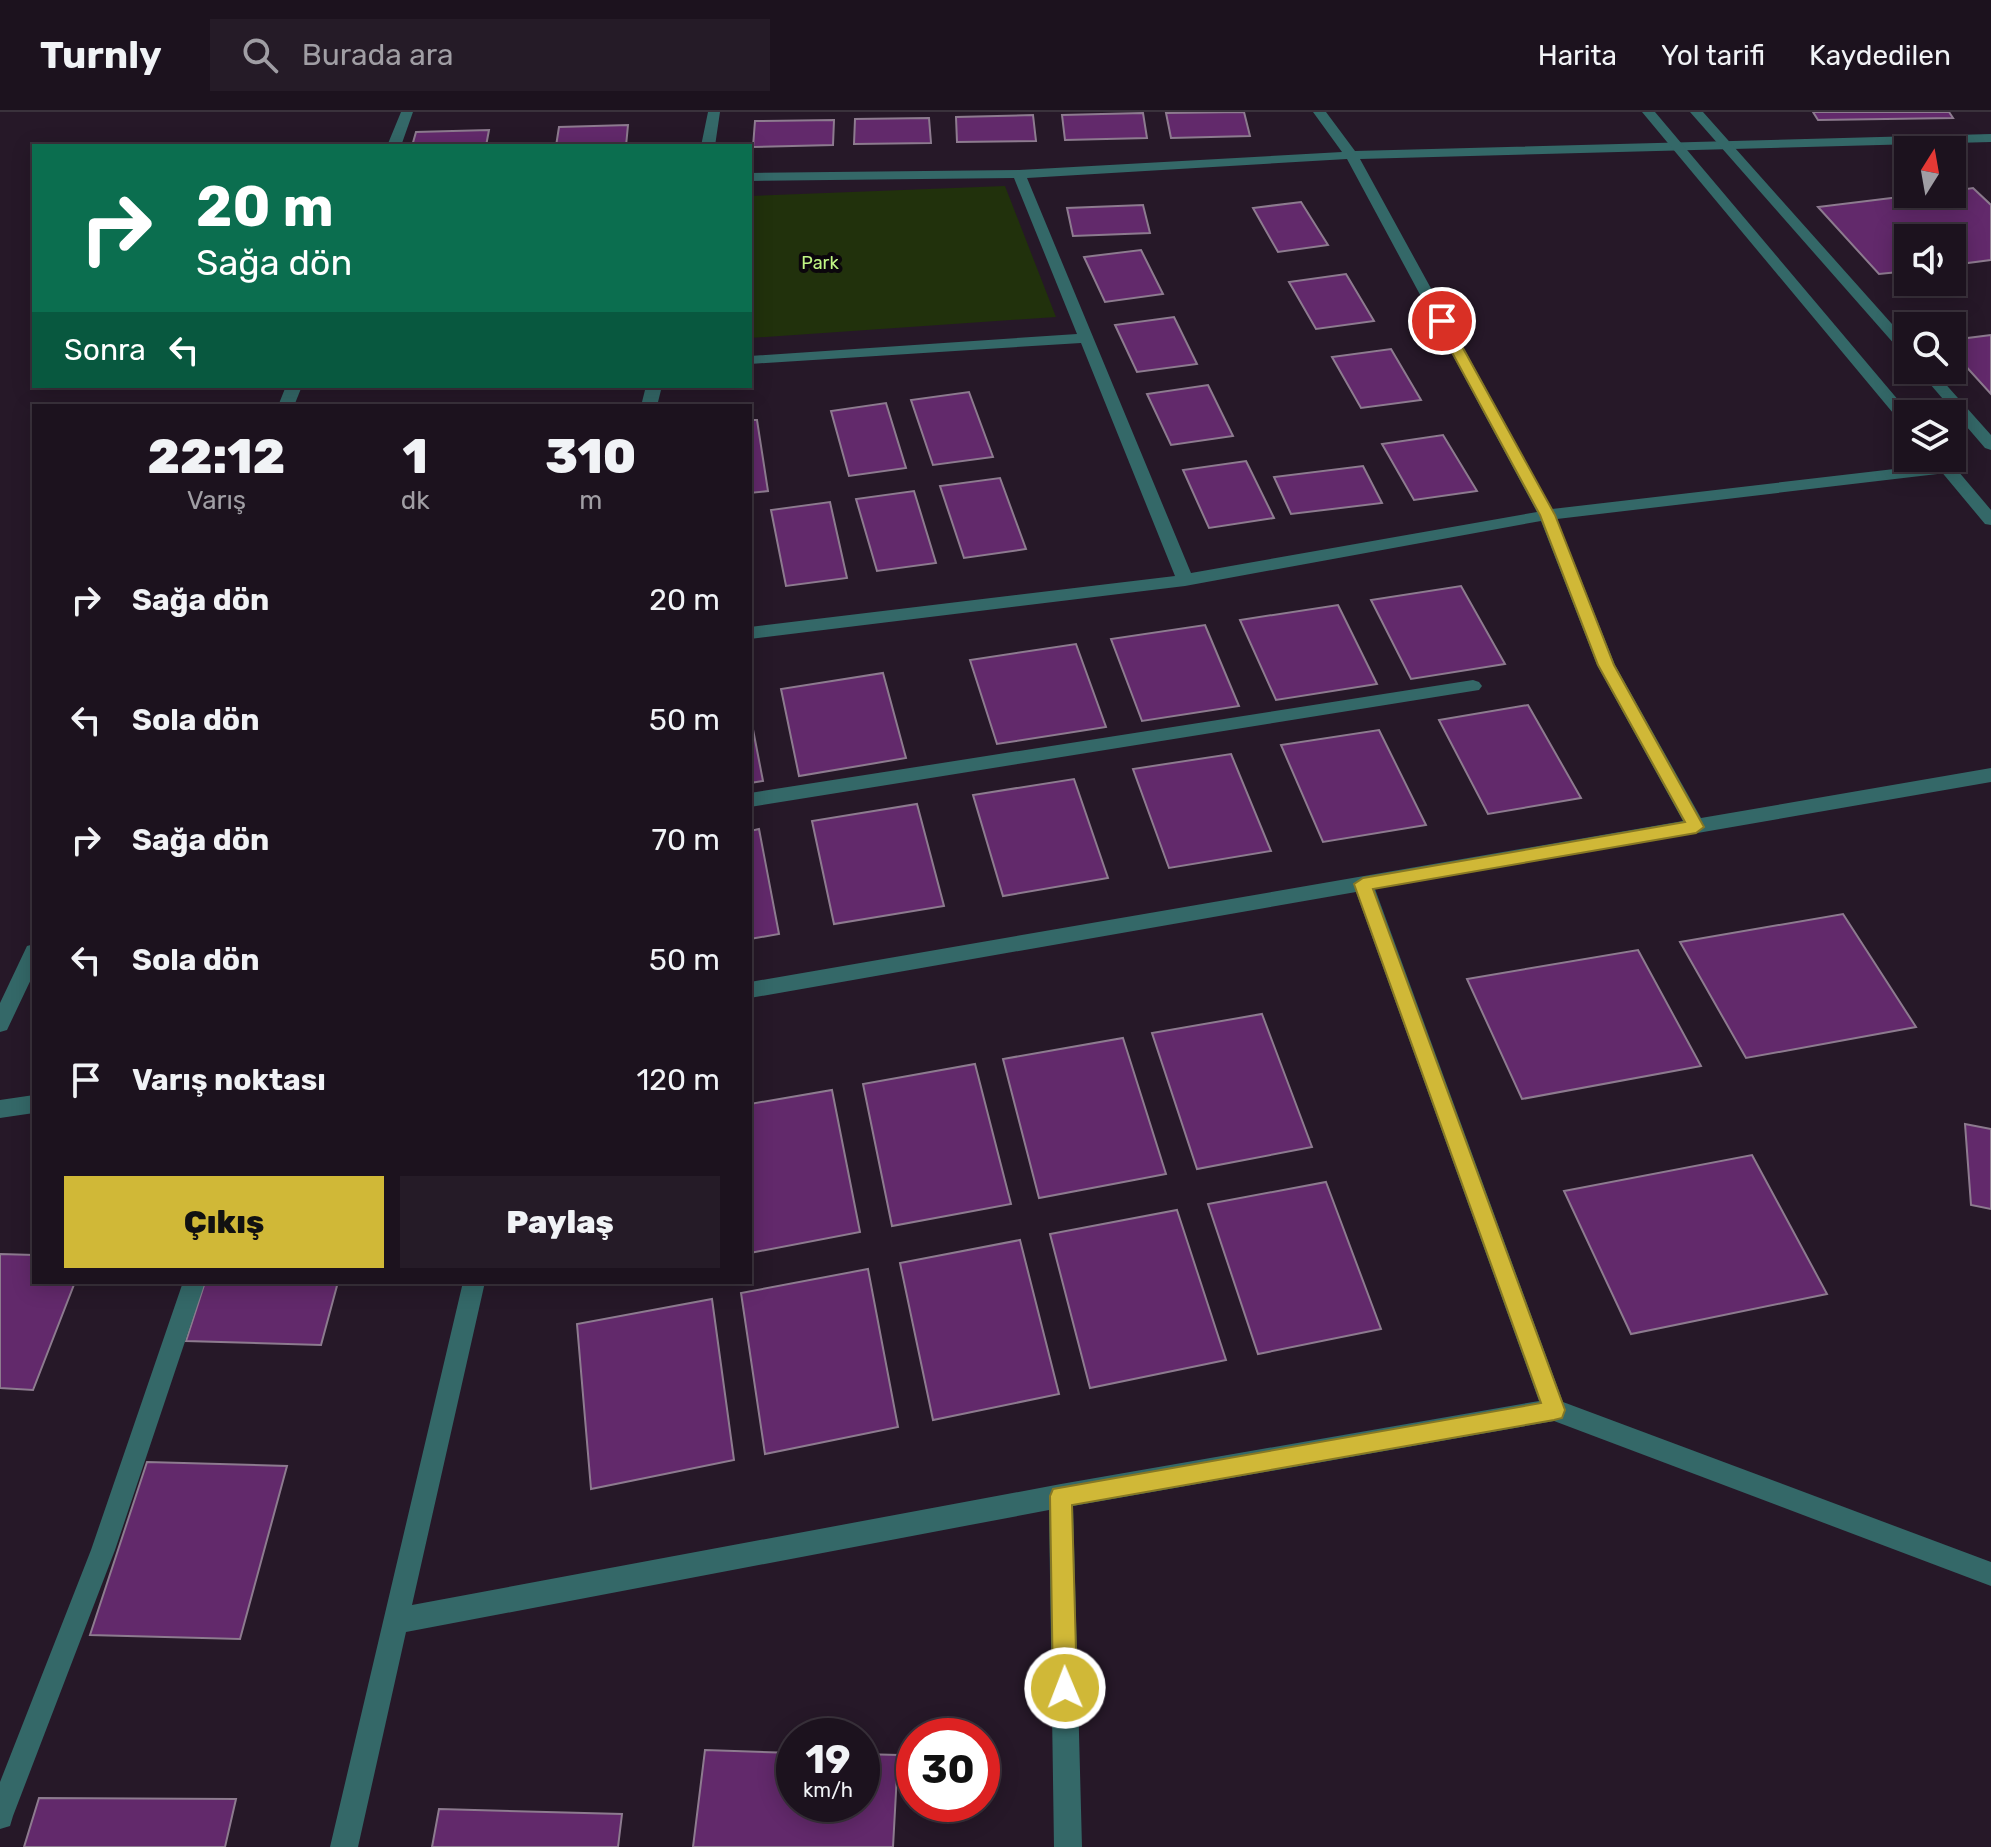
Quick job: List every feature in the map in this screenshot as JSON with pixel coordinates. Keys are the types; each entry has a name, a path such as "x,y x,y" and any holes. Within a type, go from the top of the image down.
{"street":[{"path":"395,144 407,112"},
{"path":"708,144 714,112"},
{"path":"1319,112 1351,155 1547,515 1606,665 1696,827"},
{"path":"1648,112 1894,405"},
{"path":"1696,112 1894,335"},
{"path":"752,177 1019,174 1351,155 1991,138"},
{"path":"1019,174 1185,580"},
{"path":"752,360 1086,338"},
{"path":"1937,384 1991,445"},
{"path":"752,633 1185,580 1547,515 1894,469"},
{"path":"1950,472 1991,520"},
{"path":"752,800 1473,686"},
{"path":"752,990 1991,775"},
{"path":"1363,884 1554,1410"},
{"path":"0,1024 32,956"},
{"path":"0,1109 32,1104"},
{"path":"0,1816 103,1550 193,1284"},
{"path":"344,1847 474,1284"},
{"path":"396,1621 1061,1496 1554,1410 1991,1574"},
{"path":"1061,1496 1068,1847"}],"green space":[{"name":"Park","path":"1005,186 1056,317 752,338 752,196"}],"building":[{"path":"1244,112 1250,136 1171,138 1166,113"},
{"path":"1813,112 1949,112 1953,118 1818,120"},
{"path":"1143,113 1147,138 1065,140 1062,115"},
{"path":"1033,115 1036,141 957,142 956,117"},
{"path":"929,118 931,143 854,144 855,119"},
{"path":"834,120 833,145 753,147 755,121"},
{"path":"628,125 626,144 556,144 559,127"},
{"path":"489,130 486,144 413,144 416,132"},
{"path":"1973,188 1991,205 1991,260 1966,263 1966,224 1894,224 1894,272 1879,274 1818,207 1894,198 1894,208 1966,208 1966,189"},
{"path":"1301,202 1328,245 1278,252 1253,208"},
{"path":"1143,205 1150,233 1073,236 1067,208"},
{"path":"1141,250 1163,294 1105,302 1084,257"},
{"path":"1346,274 1374,321 1316,329 1289,282"},
{"path":"1174,317 1197,364 1137,372 1115,325"},
{"path":"1991,335 1991,394 1966,366 1966,338"},
{"path":"1391,349 1421,400 1361,408 1332,357"},
{"path":"1208,385 1233,436 1171,445 1147,394"},
{"path":"969,392 993,457 933,465 911,400"},
{"path":"886,403 906,468 849,476 831,411"},
{"path":"752,420 757,420 768,491 752,493"},
{"path":"1443,435 1477,491 1414,500 1382,444"},
{"path":"1246,461 1274,518 1209,528 1183,470"},
{"path":"1363,466 1382,503 1291,514 1274,477"},
{"path":"1000,478 1026,549 964,558 940,486"},
{"path":"914,491 936,563 877,571 856,499"},
{"path":"830,502 847,578 786,586 771,510"},
{"path":"1461,586 1505,664 1411,679 1371,600"},
{"path":"1338,605 1377,684 1276,700 1240,620"},
{"path":"1205,625 1239,706 1142,721 1111,639"},
{"path":"1076,644 1106,727 997,744 970,660"},
{"path":"883,673 906,758 799,776 781,689"},
{"path":"1528,705 1581,798 1488,814 1439,720"},
{"path":"752,724 763,781 752,783"},
{"path":"1379,730 1426,825 1323,842 1281,745"},
{"path":"1231,754 1271,851 1169,868 1133,769"},
{"path":"1074,779 1108,878 1003,896 973,795"},
{"path":"917,804 944,906 834,924 812,821"},
{"path":"759,829 779,934 752,939 752,831"},
{"path":"1843,914 1916,1027 1746,1058 1680,942"},
{"path":"1638,950 1701,1066 1522,1099 1467,979"},
{"path":"1262,1014 1312,1147 1197,1169 1152,1033"},
{"path":"1123,1038 1166,1174 1039,1198 1003,1059"},
{"path":"975,1064 1011,1204 892,1226 863,1084"},
{"path":"832,1090 860,1232 752,1253 752,1104"},
{"path":"1965,1124 1991,1129 1991,1209 1971,1205"},
{"path":"1752,1155 1827,1294 1631,1334 1564,1191"},
{"path":"1326,1182 1381,1329 1258,1354 1208,1204"},
{"path":"1177,1210 1226,1360 1090,1388 1050,1234"},
{"path":"1020,1240 1059,1394 933,1420 900,1263"},
{"path":"0,1254 32,1255 32,1284 74,1284 33,1390 0,1388"},
{"path":"868,1269 898,1427 765,1454 741,1293"},
{"path":"204,1284 337,1284 321,1345 186,1341"},
{"path":"712,1299 734,1460 591,1489 577,1324"},
{"path":"147,1462 287,1466 240,1639 90,1635"},
{"path":"705,1750 776,1752 776,1822 880,1822 880,1754 896,1755 893,1847 693,1847"},
{"path":"39,1798 236,1799 225,1847 24,1847"},
{"path":"439,1809 622,1814 618,1847 432,1847"}],"route":[{"path":"1065,1688 1061,1496 1554,1410 1363,884 1696,827 1606,665 1547,515 1442,321"}]}
